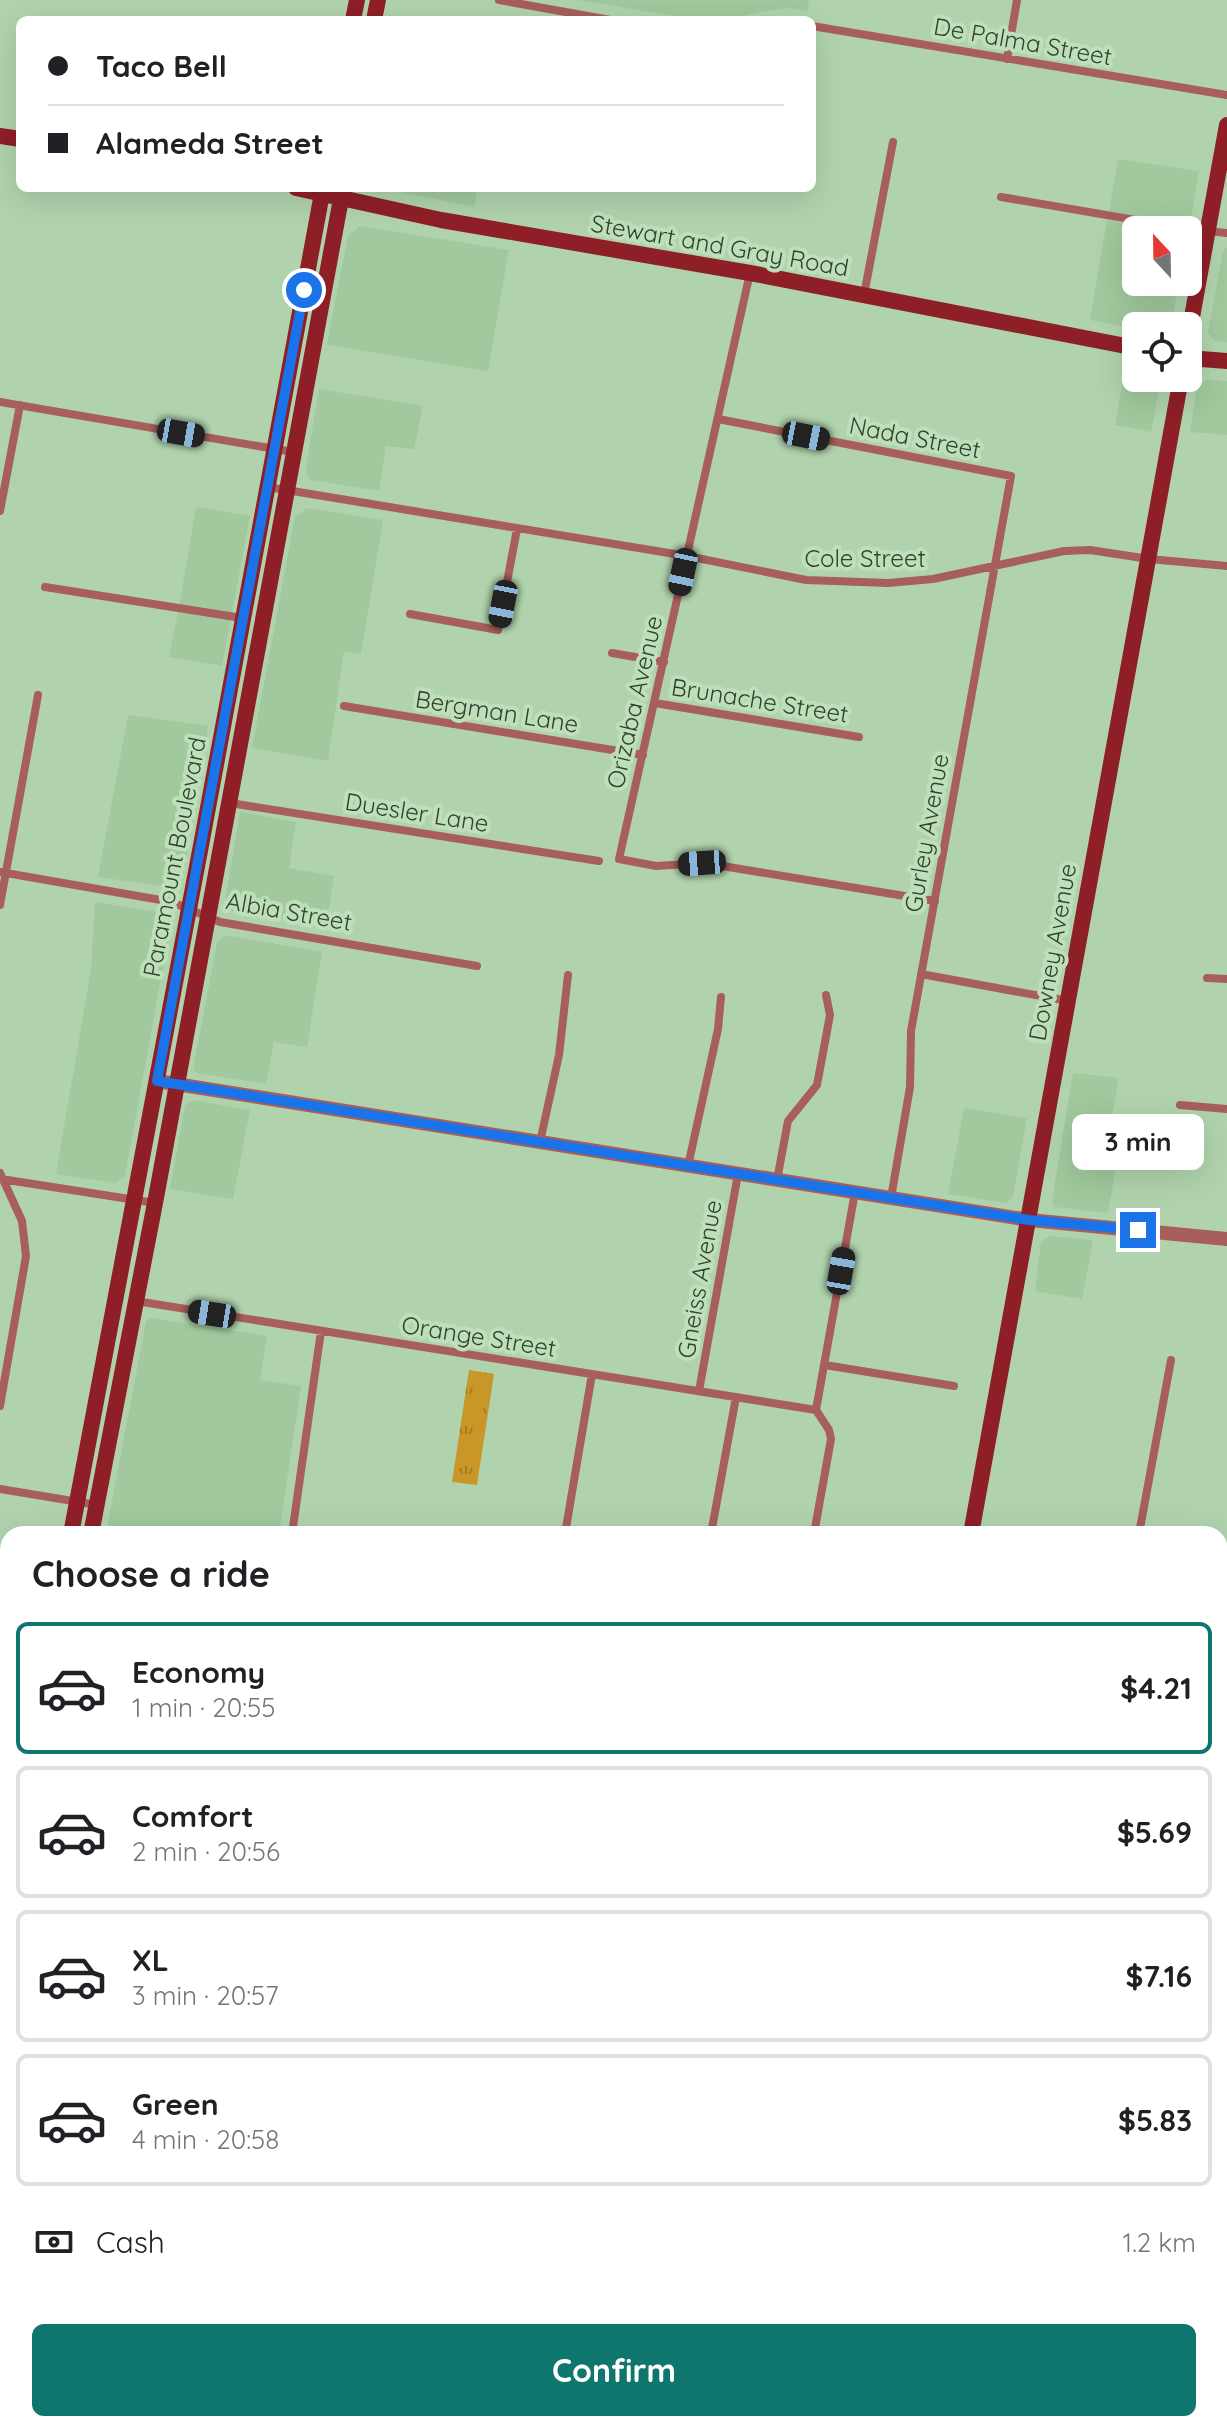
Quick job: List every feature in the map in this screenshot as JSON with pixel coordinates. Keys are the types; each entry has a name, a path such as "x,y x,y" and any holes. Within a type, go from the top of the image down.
{"main road":[{"path":"1193,312 1227,125"},
{"name":"Paramount Boulevard","path":"72,1526 322,192"},
{"name":"Stewart and Gray Road","path":"342,193 452,222 750,273 1122,345"},
{"name":"Paramount Boulevard","path":"93,1526 342,193"},
{"path":"1202,359 1227,361"},
{"name":"Downey Avenue","path":"972,1526 1179,392"},
{"path":"121,1266 129,1296 136,1301"}],"street":[{"path":"499,0 588,16"},
{"path":"1007,59 1017,0"},
{"name":"De Palma Street","path":"816,27 1227,95"},
{"path":"864,295 893,142"},
{"path":"1001,197 1227,233"},
{"name":"Orizaba Avenue","path":"750,273 619,859 656,866 704,863 935,901"},
{"path":"0,402 293,452"},
{"path":"0,511 20,405"},
{"name":"Nada Street","path":"718,419 1011,476"},
{"name":"Gurley Avenue","path":"891,1198 910,1087 909,1043 1011,476"},
{"name":"Cole Street","path":"267,487 687,556 806,580 843,583 933,579 1064,551 1090,550 1227,566"},
{"path":"410,614 498,630 517,529"},
{"path":"45,587 242,618"},
{"name":"Brunache Street","path":"612,653 664,662"},
{"path":"0,905 2,873 38,695"},
{"name":"Brunache Street","path":"655,703 859,737"},
{"name":"Bergman Lane","path":"344,706 643,755"},
{"name":"Duesler Lane","path":"230,803 599,861"},
{"name":"Albia Street","path":"2,873 172,902 220,922 477,966"},
{"path":"921,974 1068,1001"},
{"path":"540,1142 559,1055 568,975"},
{"path":"1207,978 1227,979"},
{"path":"777,1180 788,1121 817,1085 830,1015 826,995"},
{"path":"688,1166 718,1029 721,997"},
{"path":"157,1081 1029,1220 1227,1239"},
{"path":"1180,1105 1227,1109"},
{"name":"Gneiss Avenue","path":"699,1391 738,1174"},
{"path":"1,1177 155,1203"},
{"path":"0,1406 25,1268 26,1244 22,1221 1,1177"},
{"path":"815,1526 831,1439 816,1410 855,1192"},
{"name":"Orange Street","path":"136,1301 816,1410"},
{"path":"293,1526 321,1331"},
{"path":"0,1343 11,1345"},
{"path":"1140,1526 1171,1360"},
{"path":"825,1365 954,1386"},
{"path":"566,1526 592,1374"},
{"path":"712,1526 736,1397"},
{"path":"0,1489 97,1505"}],"shaded area":[{"path":"577,0 809,0 807,11 787,8 743,16 674,16"},
{"path":"1118,159 1199,171 1192,216 1138,216 1109,211"},
{"path":"401,192 477,192 474,207"},
{"path":"1107,220 1122,223 1122,296 1176,296 1174,312 1122,312 1122,326 1090,320"},
{"path":"361,226 509,250 488,371 327,345 348,235"},
{"path":"1227,247 1227,342 1214,341 1208,332 1223,251"},
{"path":"1207,380 1227,381 1227,435 1190,432 1196,392 1202,392 1202,384"},
{"path":"1122,387 1122,392 1159,392 1151,432 1115,425"},
{"path":"319,389 423,406 414,449 386,446 379,491 311,480 307,475"},
{"path":"196,507 250,516 222,666 169,657"},
{"path":"307,508 383,520 361,654 344,651 328,761 252,748 295,517"},
{"path":"128,715 208,726 185,867 182,867 179,883 174,888 98,877"},
{"path":"240,812 296,822 289,868 334,876 326,926 224,908"},
{"path":"95,902 166,913 171,923 125,1176 116,1183 56,1174 91,969"},
{"path":"222,937 322,952 307,1047 274,1042 266,1084 197,1073 193,1069 217,943"},
{"path":"1073,1073 1119,1078 1110,1126 1123,1127 1108,1213 1055,1207 1052,1201"},
{"path":"193,1100 250,1110 233,1199 170,1189 185,1105"},
{"path":"964,1108 1027,1118 1013,1197 1007,1203 948,1194"},
{"path":"1050,1236 1093,1240 1082,1299 1035,1291 1041,1242"},
{"path":"151,1318 267,1336 260,1380 301,1386 280,1526 107,1526 146,1321"}],"green space":[{"path":"469,1370 494,1374 477,1485 452,1482"}],"route":[{"path":"304,290 157,1081 1029,1220 1138,1230"}]}
